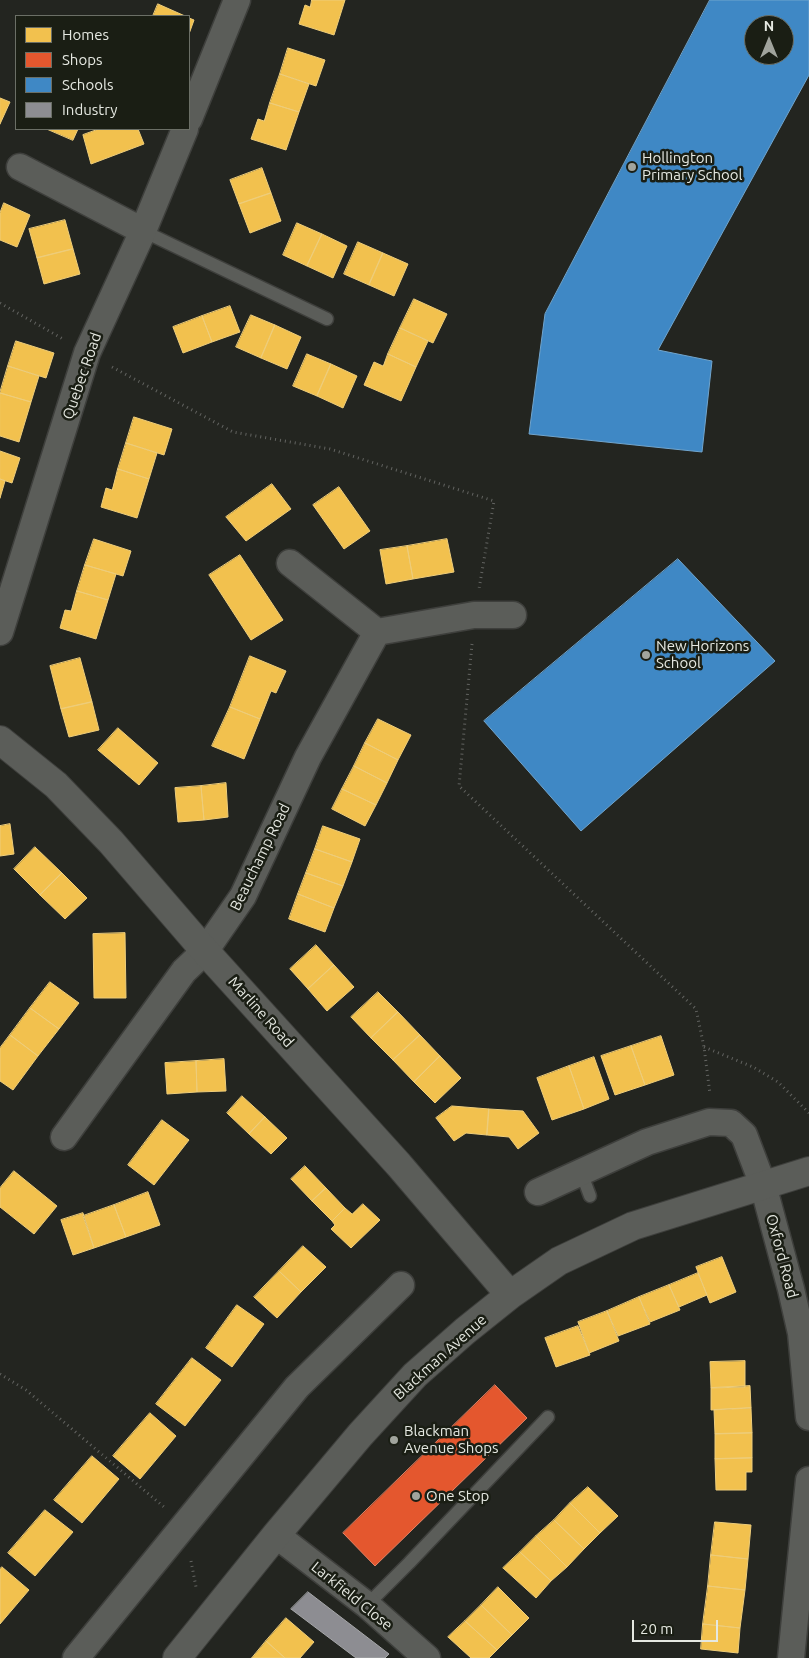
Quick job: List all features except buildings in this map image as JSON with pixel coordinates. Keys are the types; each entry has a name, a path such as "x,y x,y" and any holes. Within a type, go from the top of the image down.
{"street":[{"path":"190,117 237,0"},
{"name":"Quebec Road","path":"0,632 87,353 143,231 185,130"},
{"path":"20,167 143,231"},
{"path":"290,563 377,632 474,615 513,615"},
{"name":"Beauchamp Road","path":"64,1138 184,971 205,951 243,896 308,757 377,632"},
{"name":"Marline Road","path":"0,740 56,785 111,842 205,951 400,1166 510,1295"},
{"path":"538,1192 586,1184 647,1142 709,1122 731,1123 744,1135 762,1185"},
{"name":"Blackman Avenue","path":"177,1658 360,1435 415,1375 510,1295 559,1260 633,1226 809,1171"},
{"name":"Oxford Road","path":"762,1185 791,1288 801,1333 809,1417"},
{"path":"76,1658 297,1387 401,1285"},
{"path":"792,1658 809,1480"},
{"name":"Larkfield Close","path":"276,1535 366,1605 427,1658"}],"lane":[{"path":"143,231 328,320"},
{"path":"366,1605 409,1563 548,1417"}],"path":[{"path":"704,1047 753,1066 778,1082 809,1112"},
{"path":"0,1374 26,1390 184,1524 204,1625"}],"place":[{"name":"Hollington Primary School","path":"632,167"},
{"name":"New Horizons School","path":"646,655"},
{"name":"Blackman Avenue Shops","path":"394,1440"},
{"name":"One Stop","path":"416,1496"}]}
